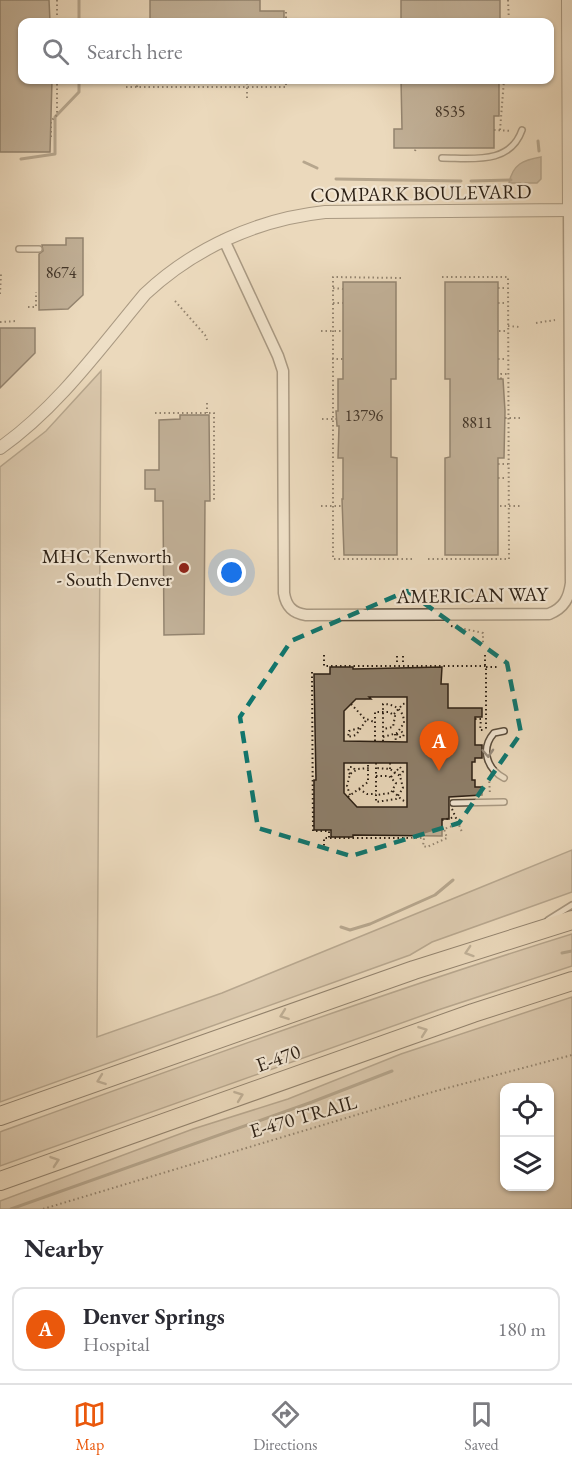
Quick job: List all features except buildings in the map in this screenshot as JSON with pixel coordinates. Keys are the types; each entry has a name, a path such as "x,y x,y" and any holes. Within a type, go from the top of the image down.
{"highway":[{"name":"E-470","path":"0,1116 296,1011 572,920"},
{"name":"E-470","path":"0,1181 473,1013 572,981"}],"street":[{"path":"568,0 571,210"},
{"name":"COMPARK BOULEVARD","path":"0,448 26,429 60,396 155,284 186,261 224,240 266,223 325,212 571,210"},
{"name":"AMERICAN WAY","path":"224,240 283,371 284,593 291,610 306,615 549,614 560,610 566,601 571,582 571,210"}],"lane":[{"path":"442,158 497,157 513,144 522,130"},
{"path":"19,249 39,249"},
{"path":"504,731 494,733 486,750 491,767 504,778"},
{"path":"453,803 504,802"},
{"path":"525,934 572,905"}],"path":[{"path":"57,0 57,18"},
{"path":"508,0 509,18"},
{"path":"286,12 286,18"},
{"path":"51,137 51,121 57,115 57,84"},
{"path":"126,87 286,87 286,84"},
{"path":"500,130 503,84"},
{"path":"247,87 247,98"},
{"path":"494,130 513,131"},
{"path":"0,294 2,273"},
{"path":"401,278 333,277 333,560 414,560"},
{"path":"428,559 508,560 508,277 440,277"},
{"path":"333,288 343,288"},
{"path":"498,288 508,288"},
{"path":"28,307 36,307 36,292"},
{"path":"175,301 207,340"},
{"path":"333,303 343,303"},
{"path":"498,303 508,303"},
{"path":"536,323 555,320"},
{"path":"0,322 16,321"},
{"path":"508,326 519,327"},
{"path":"321,331 341,331"},
{"path":"500,331 508,331"},
{"path":"498,358 508,359"},
{"path":"332,359 343,359"},
{"path":"501,379 501,374 509,374"},
{"path":"503,401 509,401"},
{"path":"207,403 207,413"},
{"path":"332,406 338,406"},
{"path":"155,413 214,413 214,500"},
{"path":"507,418 519,418"},
{"path":"322,419 334,419"},
{"path":"503,439 509,439"},
{"path":"498,464 509,464"},
{"path":"498,478 508,478"},
{"path":"321,506 342,506"},
{"path":"500,506 520,506"},
{"path":"451,626 483,633 483,643"},
{"path":"324,655 324,666 497,667"},
{"path":"483,736 486,730 485,655"},
{"path":"396,656 397,666"},
{"path":"403,656 403,666"},
{"path":"312,672 312,831 329,831 329,838"},
{"path":"394,715 407,703"},
{"path":"351,704 375,725 393,726 396,719 394,715"},
{"path":"383,737 396,734 404,720 399,709 393,705 382,704 383,742"},
{"path":"375,741 375,712 394,715"},
{"path":"359,728 367,719"},
{"path":"475,719 480,719 480,730 486,730"},
{"path":"396,734 398,737 403,737 404,734 400,730"},
{"path":"396,734 396,742"},
{"path":"355,770 349,767 347,786 349,796 368,782 368,763"},
{"path":"376,763 376,768 376,802 393,801 403,788 400,775 390,769 376,768"},
{"path":"390,763 390,769"},
{"path":"391,777 398,767 401,767 403,772 400,775"},
{"path":"350,774 355,770 369,768"},
{"path":"487,772 490,797"},
{"path":"359,789 367,794 389,794 393,791 396,783 391,777 369,777"},
{"path":"393,791 407,802"},
{"path":"460,809 451,809 462,832"},
{"path":"442,820 455,818"},
{"path":"324,850 324,838 424,838 425,847 447,838 444,829 458,824"},
{"name":"E-470 TRAIL","path":"43,1209 447,1088 572,1054"}],"highlighted area":[{"path":"407,591 507,663 521,733 459,823 351,856 258,828 240,717 291,641"}],"shaded area":[{"path":"541,157 541,179 537,183 509,183 516,167"},
{"path":"101,371 97,1037 222,993 572,850 572,892 432,942 410,955 0,1102 0,467 46,431"},
{"path":"572,934 572,966 438,1010 0,1166 0,1132 356,1005"},
{"path":"572,997 572,1209 0,1209 0,1201 193,1129 288,1099 401,1054"}],"waterway":[{"path":"79,0 79,18"},
{"path":"21,159 55,154 55,117 79,92 79,84"},
{"path":"538,141 539,151"},
{"path":"304,162 317,168"},
{"path":"336,179 461,181"},
{"path":"471,181 511,180"},
{"path":"341,927 350,930 370,924 435,895 453,880"},
{"path":"562,953 572,951"},
{"path":"11,1209 312,1102 392,1071"}],"place":[{"name":"MHC Kenworth - South Denver","path":"184,568"},
{"name":"Denver Springs","path":"439,771"}]}
